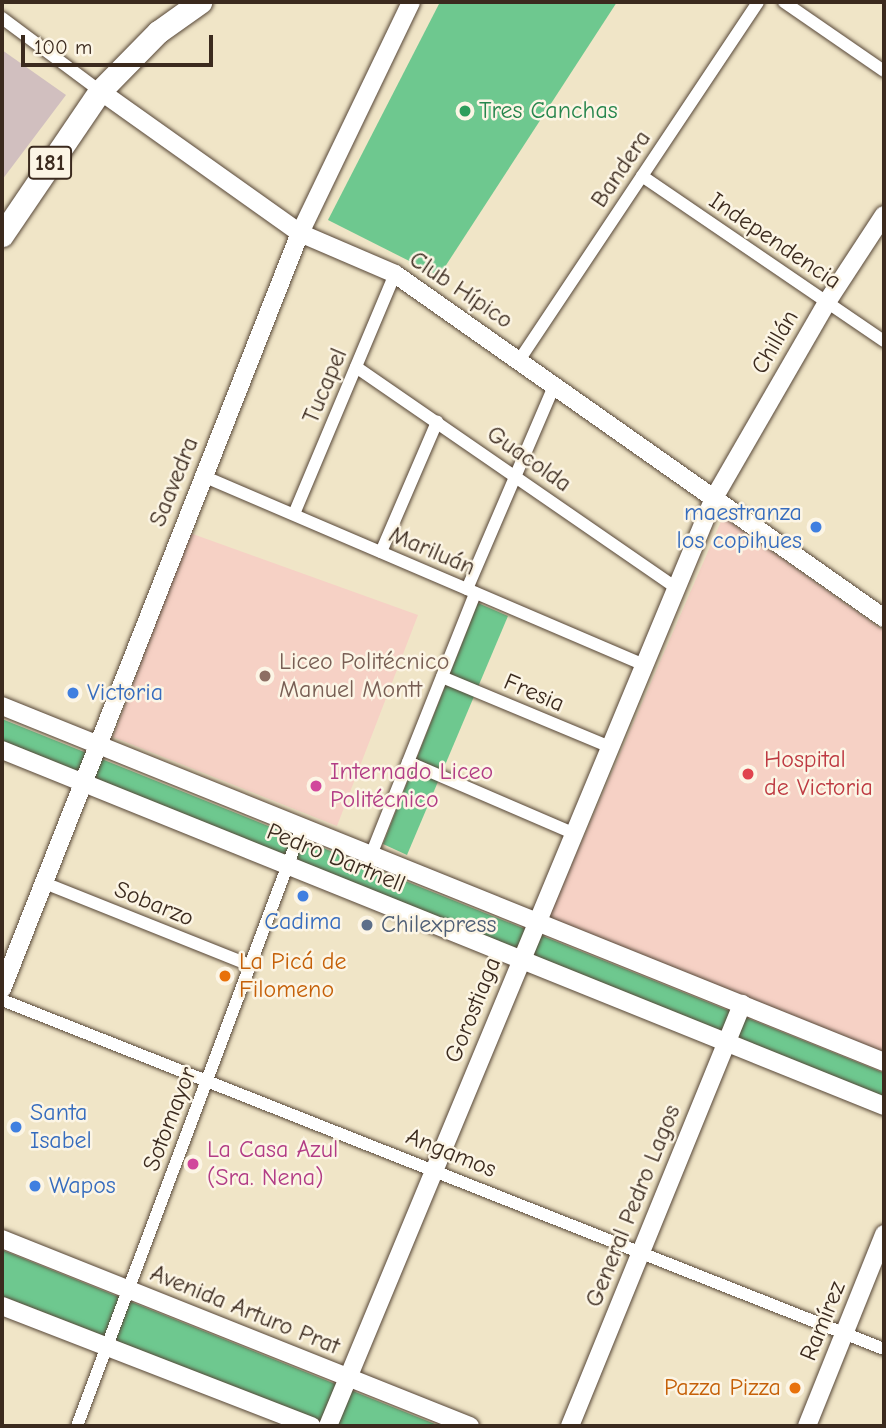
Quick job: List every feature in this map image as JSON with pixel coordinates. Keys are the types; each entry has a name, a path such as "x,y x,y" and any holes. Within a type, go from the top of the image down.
{"highway":[{"name":"181","path":"2,235 100,91 158,32 200,2"}],"street":[{"name":"Saavedra","path":"2,989 80,781 300,233 411,2"},
{"name":"Bandera","path":"520,359 758,2"},
{"path":"784,2 884,71"},
{"name":"Club Hípico","path":"2,18 300,233 395,274 520,359 884,618"},
{"name":"Independencia","path":"642,176 884,341"},
{"name":"Chillán","path":"714,498 827,302 884,215"},
{"name":"Tucapel","path":"294,514 395,274"},
{"name":"Guacolda","path":"356,367 515,474 676,588"},
{"path":"371,855 442,677 515,474 555,384"},
{"path":"381,552 437,422"},
{"name":"Mariluán","path":"203,476 644,665"},
{"name":"Gorostiaga","path":"328,1426 714,498"},
{"name":"Fresia","path":"442,677 610,747"},
{"name":"Pedro Dartnell","path":"2,706 884,1062"},
{"name":"Pedro Dartnell","path":"2,750 884,1106"},
{"path":"408,762 573,833"},
{"name":"Sotomayor","path":"77,1426 302,827"},
{"name":"Sobarzo","path":"42,882 250,965"},
{"name":"Angamos","path":"2,1000 435,1169 884,1349"},
{"name":"General Pedro Lagos","path":"570,1426 742,1004"},
{"name":"Ramírez","path":"807,1426 884,1234"},
{"name":"Avenida Arturo Prat","path":"2,1239 470,1426"},
{"path":"2,1306 312,1426"}],"shaded area":[{"path":"2,50 66,95 2,180"},
{"name":"Hospital de Victoria","path":"723,517 884,631 884,1053 549,917"},
{"name":"Liceo Politécnico Manuel Montt","path":"190,533 418,615 337,826 113,737"}],"green space":[{"name":"Tres Canchas","path":"440,2 617,2 439,276 328,220"},
{"path":"478,603 508,616 407,855 383,844"},
{"path":"2,719 884,1073 884,1100 2,741"},
{"path":"2,1250 440,1426 333,1426 2,1296"}],"place":[{"name":"Tres Canchas","path":"465,111"},
{"name":"maestranza los copihues","path":"816,527"},
{"name":"Liceo Politécnico Manuel Montt","path":"265,676"},
{"name":"Victoria","path":"73,693"},
{"name":"Hospital de Victoria","path":"748,774"},
{"name":"Internado Liceo Politécnico","path":"316,786"},
{"name":"Cadima","path":"303,896"},
{"name":"Chilexpress","path":"367,925"},
{"name":"La Picá de Filomeno","path":"225,976"},
{"name":"Santa Isabel","path":"16,1127"},
{"name":"La Casa Azul (Sra. Nena)","path":"193,1164"},
{"name":"Wapos","path":"35,1186"},
{"name":"Pazza Pizza","path":"795,1388"}]}
